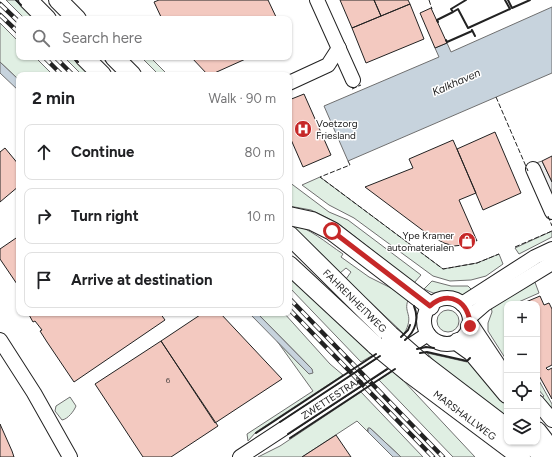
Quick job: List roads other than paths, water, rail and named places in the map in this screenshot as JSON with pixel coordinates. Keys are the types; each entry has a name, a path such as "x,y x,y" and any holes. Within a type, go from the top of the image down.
{"main road":[{"path":"38,7 52,0"},
{"path":"58,0 74,16"},
{"path":"87,60 99,72"},
{"path":"117,60 129,72"},
{"path":"292,217 312,221 332,231 430,306"},
{"name":"FAHRENHEITWEG","path":"292,238 383,340"},
{"name":"FAHRENHEITWEG","path":"292,267 416,368"},
{"path":"470,322 504,374"},
{"path":"458,342 472,352 504,390"},
{"name":"MARSHALLWEG","path":"416,368 504,426"},
{"name":"MARSHALLWEG","path":"416,368 521,457"},
{"path":"540,421 552,436"},
{"path":"540,435 544,440 550,457"},
{"path":"530,445 546,457"}],"street":[{"path":"317,0 353,80"},
{"path":"292,81 328,65 339,48"},
{"path":"533,169 552,212"},
{"path":"462,304 535,257 552,249"},
{"path":"470,322 462,304 449,298 435,301 424,316 425,329 428,334 438,343 445,345 458,342 464,338 470,322 485,304 552,262"},
{"name":"ZWETTESTRAAT","path":"240,457 428,334"},
{"path":"0,340 34,393 70,457"},
{"path":"540,406 552,420"}],"water":[{"name":"Kalkhaven","path":"552,7 552,73 348,161 324,106 439,57 435,48 447,43 451,52"},
{"path":"0,62 16,77 16,88 0,73"},
{"path":"252,316 260,316 312,369 313,373 309,374"},
{"path":"368,428 370,428 401,457 393,457 368,432"}],"railway":[{"path":"0,4 16,19"},
{"path":"0,15 16,30"},
{"path":"47,60 59,72"},
{"path":"58,60 70,72"},
{"path":"292,301 443,457"},
{"path":"292,312 433,457"}],"place":[{"name":"Voetzorg Friesland","path":"303,129"},
{"name":"Ype Kramer automaterialen","path":"467,241"}]}
